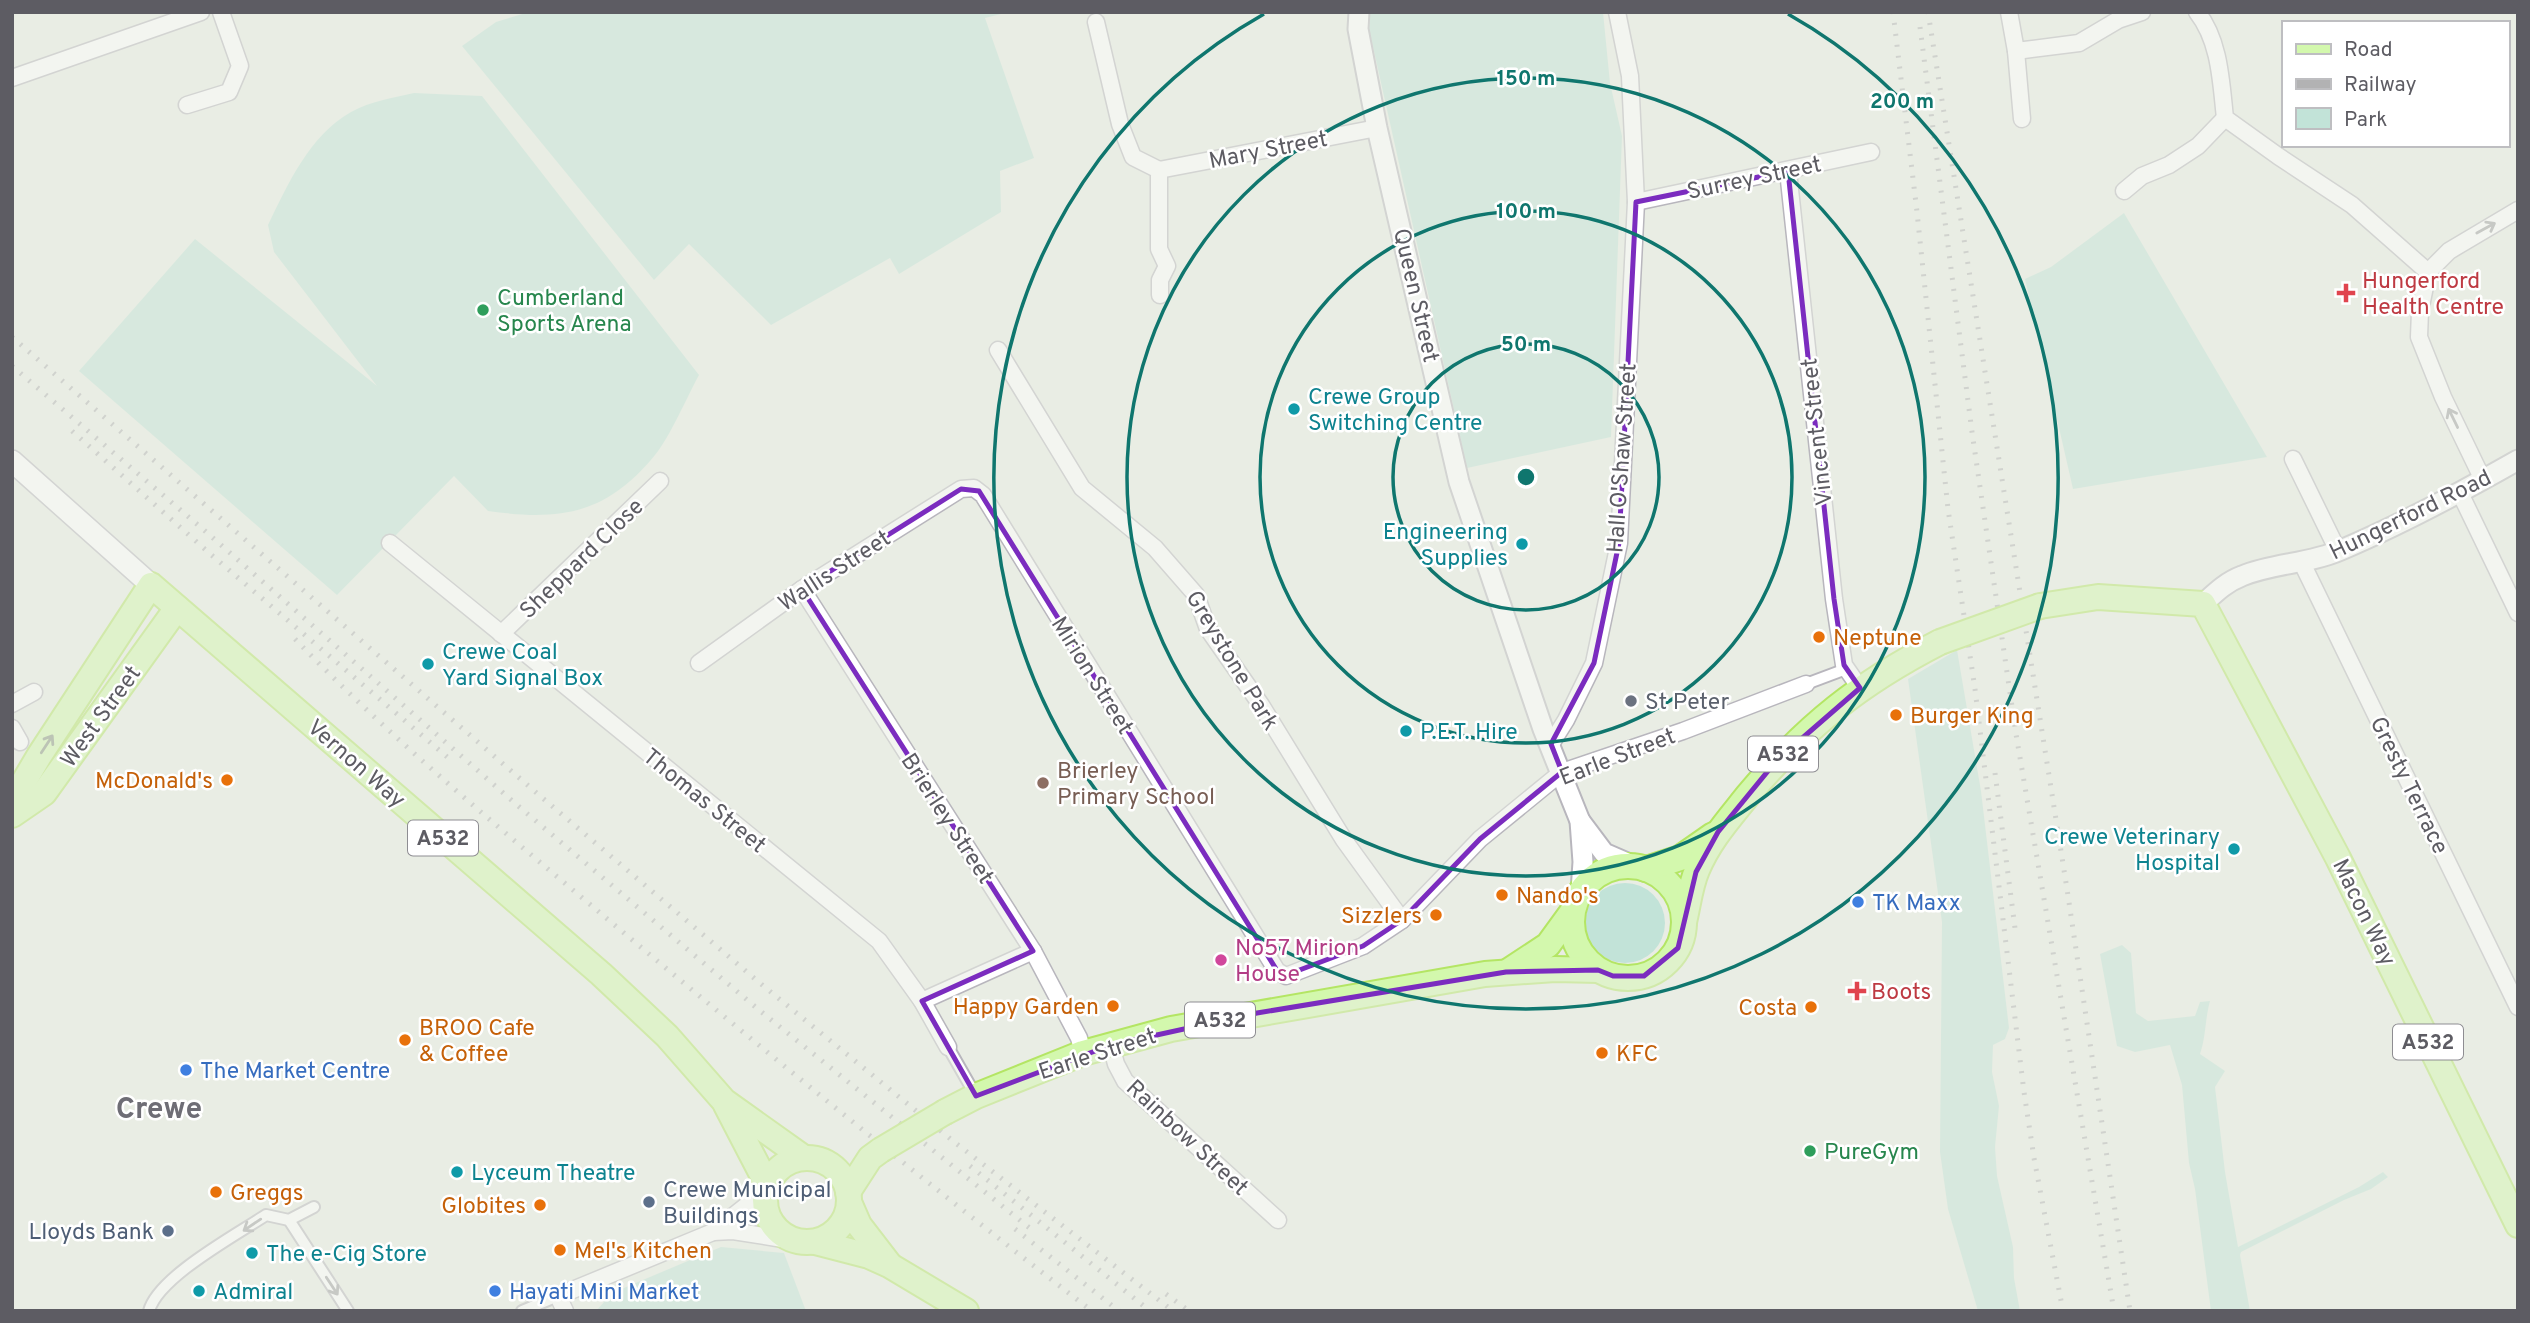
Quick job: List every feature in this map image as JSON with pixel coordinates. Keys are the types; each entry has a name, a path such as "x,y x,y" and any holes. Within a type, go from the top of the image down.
{"main road":[{"name":"Vernon Way","path":"13,462 177,608 601,974 667,1036 724,1101 766,1187"},
{"name":"West Street","path":"12,802 151,585"},
{"name":"Earle Street","path":"1684,922 1696,872 1718,832 1777,760 1819,719 1853,678 1897,664 1940,642 2040,606 2098,597 2203,604"},
{"name":"Macon Way","path":"2203,604 2338,858 2518,1225"},
{"name":"West Street","path":"12,815 44,793 177,608"},
{"name":"Earle Street","path":"1640,867 1680,858 1718,832"},
{"path":"1618,867 1640,867 1661,877 1674,889 1684,922 1678,948 1658,970 1644,976 1613,976 1598,970 1585,959 1576,945 1572,929 1577,902 1591,879 1604,871 1618,867"},
{"name":"Earle Street","path":"1506,972 1548,945 1577,902"},
{"name":"Earle Street","path":"848,1197 876,1154 976,1096 1083,1053 1171,1029 1506,972 1598,970"},
{"name":"Vernon Way","path":"724,1101 812,1159"},
{"name":"Earle Street","path":"812,1159 876,1154"},
{"path":"889,1265 859,1225 837,1171 812,1159 778,1169 766,1187 764,1202 768,1218 780,1234 869,1256 966,1311"},
{"path":"805,1241 828,1236 841,1226 846,1217 848,1197"}],"street":[{"path":"12,78 201,12"},
{"path":"187,105 229,92 236,79 240,66 220,12"},
{"name":"Queen Street","path":"1359,12 1358,29 1377,128 1459,482 1543,729 1580,821"},
{"name":"Hall O'Shaw Street","path":"1551,744 1594,663 1619,543 1636,202 1630,76 1617,12"},
{"path":"2009,12 2016,51 2022,120"},
{"path":"2016,51 2078,43 2118,20 2142,12"},
{"path":"2197,12 2206,24 2219,68 2225,118 2352,205 2428,272"},
{"path":"1096,22 1120,124 1133,158 1159,170 1160,248 1167,266 1160,280 1160,295"},
{"path":"2124,191 2142,176 2169,165 2198,146 2225,118"},
{"name":"Mary Street","path":"1159,170 1377,128"},
{"name":"Surrey Street","path":"1636,202 1871,152"},
{"name":"Vincent Street","path":"1788,171 1834,598 1853,678"},
{"path":"2483,480 2443,397 2419,337 2420,311 2428,272 2449,251 2518,210"},
{"name":"Greystone Park","path":"998,350 1082,488 1155,548 1196,594 1208,629 1261,705 1344,840 1402,920"},
{"path":"2292,459 2338,551"},
{"name":"Hungerford Road","path":"2203,604 2219,589 2243,575 2302,563 2338,551 2460,493 2518,460"},
{"name":"Sheppard Close","path":"501,634 660,481"},
{"name":"Wallis Street","path":"699,663 802,589 961,489 974,488"},
{"name":"Mirion Street","path":"974,488 983,495 1277,971"},
{"path":"2460,493 2518,612"},
{"name":"Thomas Street","path":"390,543 879,941 922,1001 976,1096"},
{"name":"Gresty Terrace","path":"2302,563 2518,1007"},
{"name":"Brierley Street","path":"802,589 1033,951 1079,1038 1083,1053"},
{"name":"Earle Street","path":"1277,971 1286,975 1363,946 1402,920 1480,839 1562,772 1683,731 1806,684 1853,678"},
{"path":"12,704 34,692"},
{"path":"1580,821 1604,853 1640,867"},
{"path":"1577,902 1583,862 1580,821"},
{"path":"922,1001 1033,951"},
{"name":"Rainbow Street","path":"1111,1045 1116,1064 1125,1081 1278,1220"},
{"path":"522,1311 561,1303 713,1232 766,1187"},
{"path":"149,1311 152,1299 175,1276 266,1215 289,1220 314,1207"},
{"path":"289,1220 348,1311"},
{"path":"713,1232 733,1231 805,1241"}],"highlighted area":[{"path":"1788,171 1834,599 1844,665 1860,688 1777,760 1718,832 1696,872 1678,948 1644,976 1613,976 1598,970 1506,972 1257,1013 1111,1045 976,1096 922,1001 1033,951 802,589 961,489 979,491 1281,977 1363,946 1402,920 1480,839 1562,772 1551,744 1594,663 1619,543 1636,202"}],"green space":[{"path":"529,12 1009,12 985,18 1034,158 1000,171 1001,212 899,274 890,258 771,325 689,244 654,280 462,46 496,22"},
{"path":"1370,12 1603,12 1610,83 1622,136 1611,437 1467,468 1369,29"},
{"name":"Cumberland Sports Arena","path":"414,93 482,96 699,375 655,455 637,475 600,502 580,509 538,515 488,511 454,476 337,595 79,371 195,239 377,386 274,252 268,225 301,162 336,122 366,105"},
{"path":"2124,213 2267,457 2073,489 2025,279 2051,267"},
{"path":"1957,650 1981,791 2009,1028 2005,1039 1993,1045 1992,1072 1999,1106 1995,1147 1997,1176 2013,1247 2014,1278 2020,1311 1978,1311 1948,1209 1940,1152 1942,922 1908,679"},
{"path":"1625,883 1640,886 1653,895 1662,908 1665,923 1662,938 1653,951 1640,960 1625,963 1610,960 1597,951 1588,938 1585,923 1588,908 1597,895 1610,886"},
{"path":"2122,945 2131,953 2136,1013 2148,1021 2195,1016 2200,1002 2210,1001 2200,1054 2225,1071 2215,1087 2225,1172 2238,1247 2359,1187 2383,1172 2388,1177 2371,1189 2241,1252 2250,1311 2211,1311 2195,1189 2189,1163 2182,1085 2170,1045 2135,1052 2117,1046 2100,954"},
{"path":"721,1247 784,1253 806,1311 596,1311 612,1293"}],"railway":[{"path":"1893,12 1948,509 1975,689 2024,1092 2063,1311"},
{"path":"1928,12 2067,889 2130,1311"},
{"path":"1920,27 1972,432 2016,734 2114,1311"},
{"path":"12,337 532,789 761,984 953,1141 1173,1311"},
{"path":"12,366 517,805 759,1010 1032,1230"},
{"path":"72,431 208,552 453,762"},
{"path":"295,639 412,752 535,858 853,1122 1092,1311"},
{"path":"1995,773 2016,936"},
{"path":"970,1166 1150,1311"},
{"path":"1015,1229 1119,1311"},
{"path":"1166,1294 1189,1311"}],"place":[{"name":"Hungerford Health Centre","path":"2346,293"},
{"name":"Cumberland Sports Arena","path":"483,310"},
{"name":"Crewe Group Switching Centre","path":"1294,409"},
{"name":"Engineering Supplies","path":"1522,544"},
{"name":"Neptune","path":"1819,637"},
{"name":"Crewe Coal Yard Signal Box","path":"428,664"},
{"name":"St Peter","path":"1631,701"},
{"name":"Burger King","path":"1896,715"},
{"name":"P.E.T. Hire","path":"1406,731"},
{"name":"McDonald's","path":"227,780"},
{"name":"Brierley Primary School","path":"1043,783"},
{"name":"Crewe Veterinary Hospital","path":"2234,849"},
{"name":"Nando's","path":"1502,895"},
{"name":"TK Maxx","path":"1858,902"},
{"name":"Sizzlers","path":"1436,915"},
{"name":"No57 Mirion House","path":"1221,960"},
{"name":"Boots","path":"1857,991"},
{"name":"Happy Garden","path":"1113,1006"},
{"name":"Costa","path":"1811,1007"},
{"name":"BROO Cafe & Coffee","path":"405,1040"},
{"name":"KFC","path":"1602,1053"},
{"name":"The Market Centre","path":"186,1070"},
{"name":"PureGym","path":"1810,1151"},
{"name":"Lyceum Theatre","path":"457,1172"},
{"name":"Greggs","path":"216,1192"},
{"name":"Crewe Municipal Buildings","path":"649,1202"},
{"name":"Globites","path":"540,1205"},
{"name":"Lloyds Bank","path":"168,1231"},
{"name":"Mel's Kitchen","path":"560,1250"},
{"name":"The e-Cig Store","path":"252,1253"},
{"name":"Admiral","path":"199,1291"},
{"name":"Hayati Mini Market","path":"495,1291"}],"district":[{"name":"Crewe","path":"159,1108"}]}
